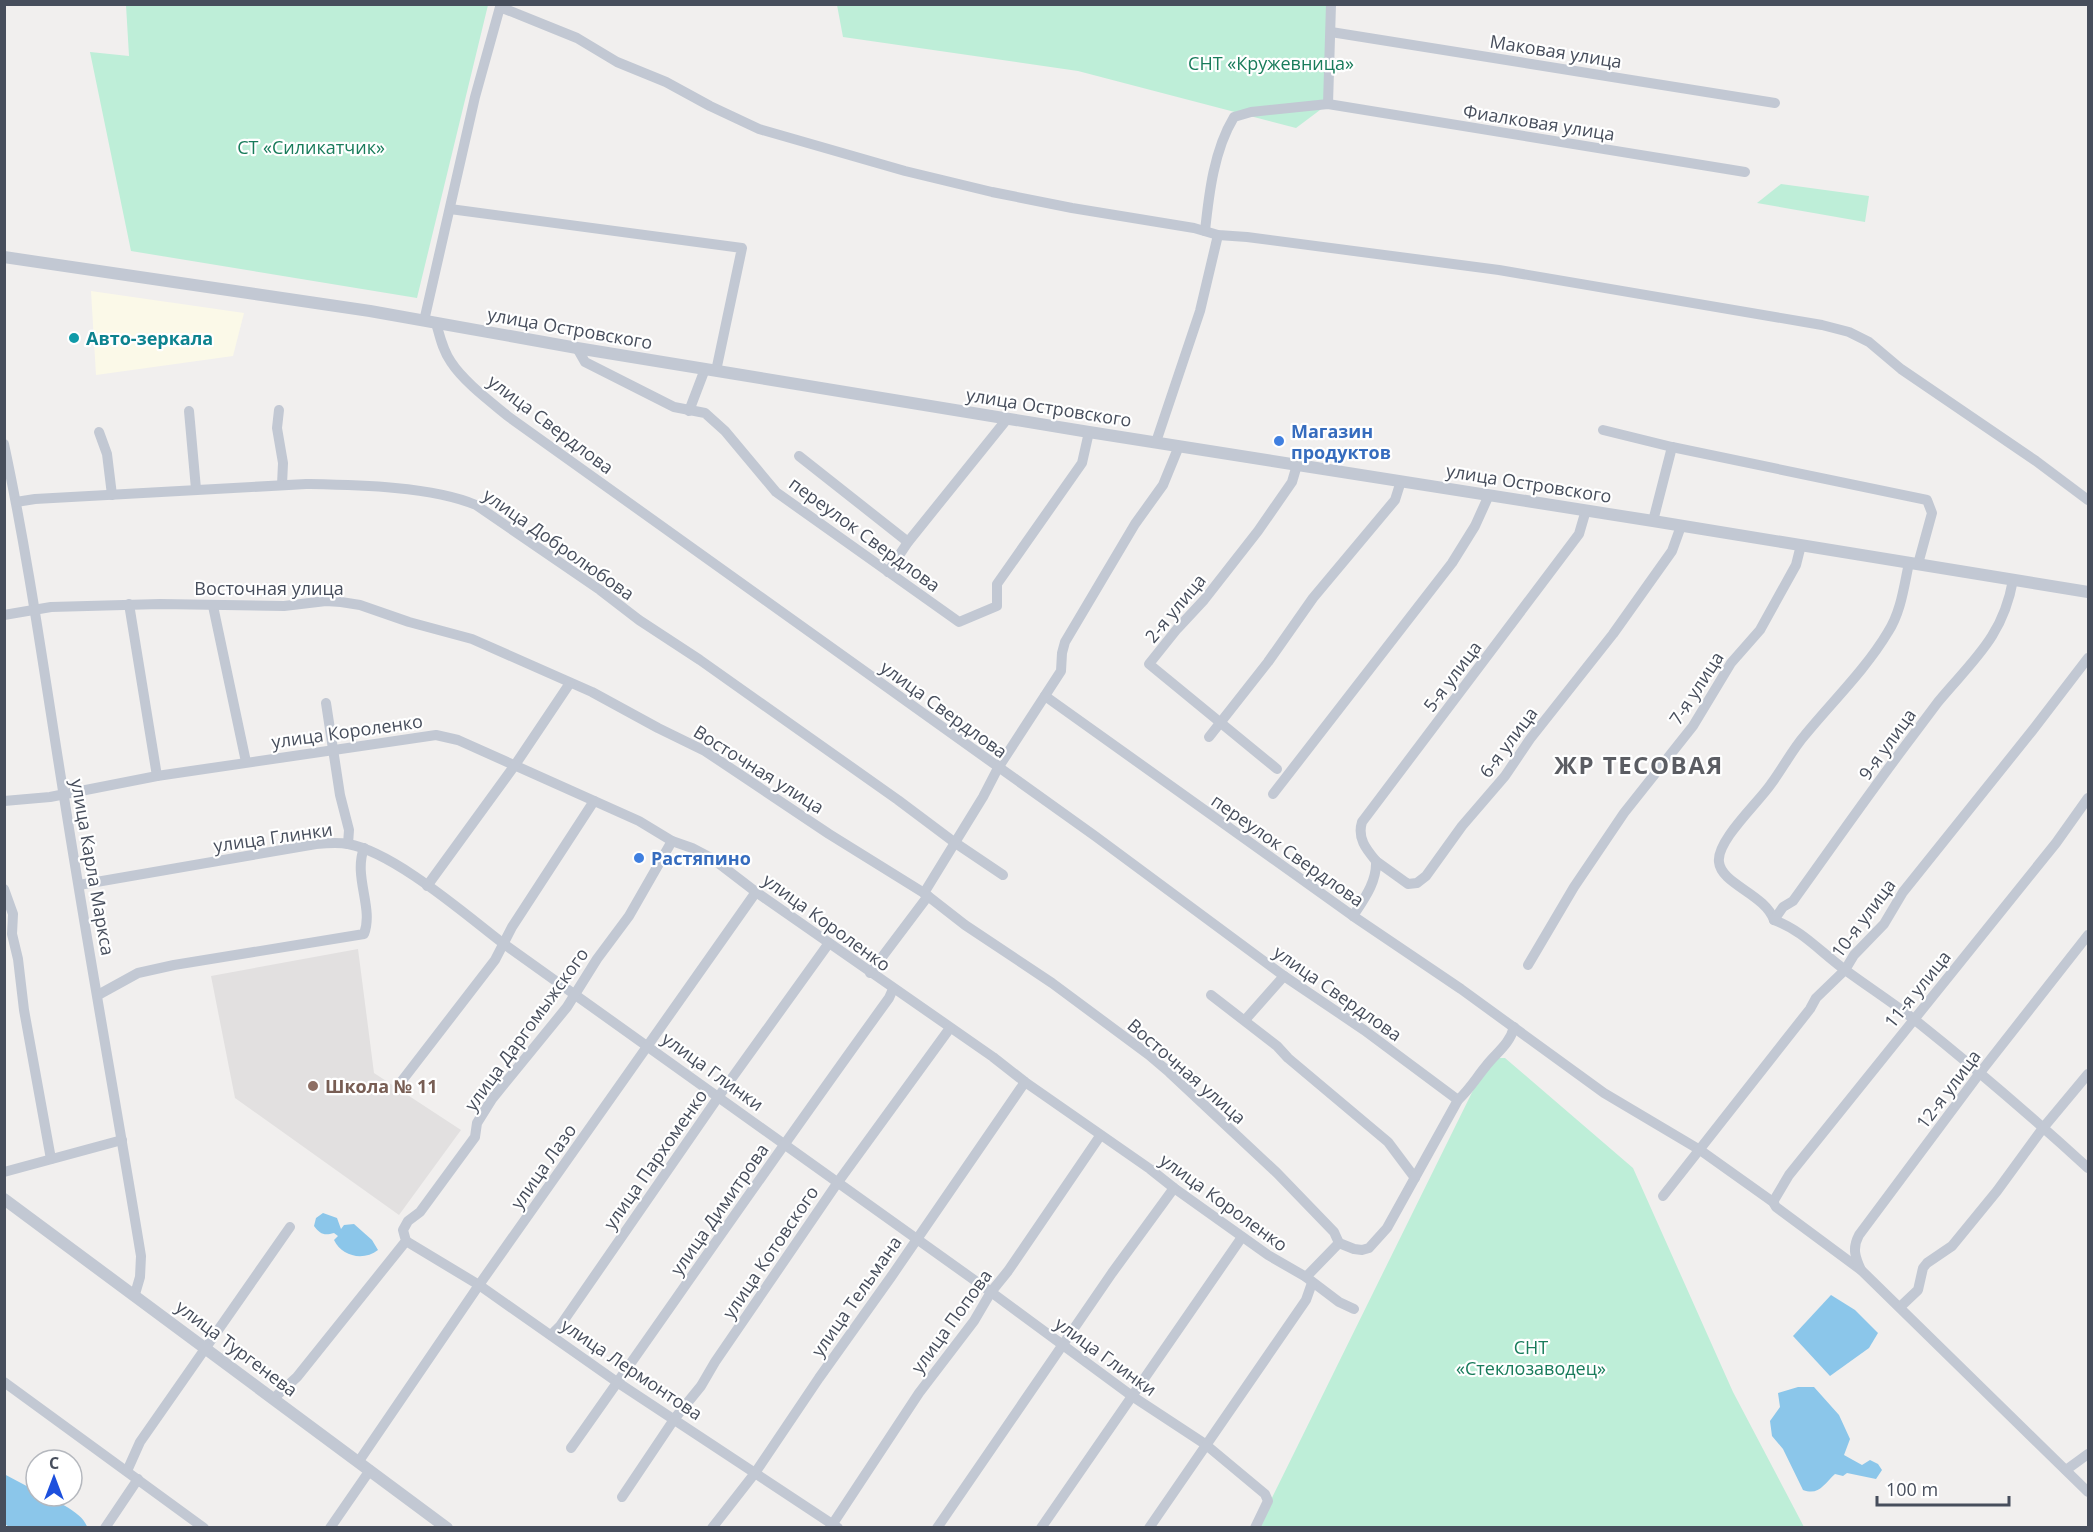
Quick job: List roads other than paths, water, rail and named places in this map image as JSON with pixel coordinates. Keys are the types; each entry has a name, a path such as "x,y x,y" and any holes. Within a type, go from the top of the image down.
{"street":[{"path":"1328,104 1331,4"},
{"path":"430,322 450,209 475,97 500,7 577,38 617,62 666,82 759,129 905,171 992,192 1194,228 1218,235 1531,275 1822,325 1849,332 1869,342 1901,369 2036,461 2088,500"},
{"name":"Маковая улица","path":"1331,32 1775,104"},
{"name":"Фиалковая улица","path":"1205,231 1208,204 1223,135 1234,117 1251,112 1328,104 1745,172"},
{"path":"450,209 742,248 710,370 689,411"},
{"path":"1156,442 1200,311 1218,235"},
{"name":"улица Островского","path":"4,257 339,306 1007,419 2088,592"},
{"name":"улица Свердлова","path":"430,322 452,364 483,396 509,417 1095,836 1284,976 1364,1030 1458,1100"},
{"name":"переулок Свердлова","path":"577,348 585,362 674,407 705,413 725,431 776,492 959,622 997,606 997,584 1082,463 1089,432"},
{"path":"279,410 277,428 283,463 282,485"},
{"path":"189,411 196,489"},
{"path":"888,572 908,542 1007,419"},
{"path":"1603,430 1672,447 1927,500 1932,513 1888,632 1803,738 1771,785 1731,832 1718,858 1719,865 1724,874 1764,903 1774,920 1808,938 1845,970 1914,1019 2088,1168"},
{"path":"99,432 107,454 112,495"},
{"name":"улица Карла Маркса","path":"4,444 34,608 63,795 141,1256 140,1277 135,1294"},
{"path":"870,973 926,894 998,768 1061,671 1065,642 1120,549 1163,485 1179,446"},
{"path":"1653,521 1672,447"},
{"path":"799,456 908,542"},
{"name":"2-я улица","path":"1277,769 1149,664 1252,539 1292,482 1297,465"},
{"path":"1209,737 1313,598 1395,500 1401,481"},
{"name":"улица Добролюбова","path":"16,502 196,489 345,485 428,492 476,505 799,729 1003,875"},
{"path":"1273,794 1452,562 1475,526 1490,495"},
{"name":"5-я улица","path":"1376,861 1362,841 1360,828 1362,822 1579,534 1586,510"},
{"name":"6-я улица","path":"1376,861 1408,884 1417,883 1426,876 1462,826 1505,776 1530,739 1613,634 1672,551 1681,526"},
{"name":"7-я улица","path":"1528,965 1574,887 1624,813 1693,726 1731,663 1760,630 1796,565 1801,545"},
{"name":"9-я улица","path":"1774,920 1783,907 1793,901 1938,702 1976,660 2004,616 2013,580"},
{"name":"Восточная улица","path":"4,615 34,608 129,604 284,606 326,601 360,605 409,622 472,639 610,701 705,751 926,894 965,925 1053,983 1149,1055 1277,1173 1334,1232 1339,1243"},
{"path":"129,604 157,776"},
{"path":"213,606 246,762"},
{"name":"10-я улица","path":"1663,1196 1810,1010 1816,998 1845,970 1854,955 1884,924 1904,892 2088,658"},
{"path":"427,886 515,765 570,683"},
{"name":"переулок Свердлова","path":"1045,696 1604,1093 1700,1150 1773,1202 1776,1207 1861,1270 2088,1492"},
{"path":"326,703 340,795 349,830 348,844"},
{"name":"улица Короленко","path":"4,801 63,795 157,776 436,735 458,740 639,821 672,842 692,848 714,859 756,892 893,989 904,994 1268,1256 1309,1280 1339,1302 1354,1309"},
{"name":"11-я улица","path":"1773,1202 1789,1175 2056,843 2088,798"},
{"path":"401,1082 495,960 512,927 594,801"},
{"name":"улица Даргомыжского","path":"274,1398 297,1377 406,1240 403,1230 408,1221 420,1212 475,1137 477,1123 492,1099 567,1007 574,992 629,916 672,842"},
{"name":"улица Глинки","path":"78,885 316,844 348,844 364,848 385,858 992,1292 1132,1396 1205,1444 1266,1494 1268,1501 1255,1527"},
{"path":"98,996 138,973 174,964 364,934 367,921 360,862 364,848"},
{"path":"1353,916 1372,884 1376,861"},
{"path":"4,890 13,914 12,934 51,1159"},
{"name":"улица Лазо","path":"359,1461 479,1285 756,892"},
{"name":"12-я улица","path":"1861,1270 1855,1257 1854,1247 1859,1235 1979,1074 2088,935"},
{"name":"улица Пархоменко","path":"551,1335 560,1326 719,1096 829,944"},
{"path":"1245,1020 1284,976"},
{"name":"улица Димитрова","path":"571,1448 784,1143 889,998 893,989"},
{"path":"1211,995 1245,1020 1388,1142 1415,1178"},
{"name":"улица Котовского","path":"622,1497 838,1182 950,1028"},
{"path":"1149,1527 1306,1300 1309,1280 1339,1243 1354,1249 1369,1248 1392,1222 1458,1100 1470,1089 1486,1066 1511,1038 1514,1028"},
{"path":"1900,1307 1918,1290 1923,1268 1927,1263 1952,1246 1997,1191 2043,1128 2088,1074"},
{"name":"улица Тельмана","path":"712,1527 755,1473 1025,1082"},
{"name":"улица Попова","path":"834,1526 920,1393 974,1321 1100,1136"},
{"path":"4,1172 122,1140"},
{"path":"937,1527 1112,1273 1174,1188"},
{"name":"улица Тургенева","path":"4,1199 447,1527"},
{"path":"127,1472 140,1442 290,1227"},
{"path":"1041,1527 1242,1237"},
{"name":"улица Лермонтова","path":"406,1240 479,1285 618,1382 834,1526"},
{"path":"4,1382 204,1527"},
{"path":"2066,1470 2088,1454"},
{"path":"330,1527 370,1470"},
{"path":"105,1527 138,1479"}],"water":[{"path":"323,1213 337,1218 341,1229 344,1225 354,1224 372,1240 378,1250 366,1255 354,1256 342,1250 334,1240 338,1236 334,1233 322,1234 314,1226 316,1218"},
{"path":"1831,1295 1855,1310 1878,1333 1869,1348 1830,1376 1793,1336"},
{"path":"1798,1387 1814,1387 1839,1415 1850,1439 1844,1455 1862,1465 1870,1460 1878,1464 1882,1470 1876,1479 1847,1473 1843,1476 1835,1474 1817,1490 1803,1490 1783,1449 1772,1436 1770,1421 1780,1407 1778,1393"},
{"path":"4,1474 24,1485 24,1508 68,1508 80,1516 87,1527 9,1527 5,1524"}],"place":[{"name":"Авто-зеркала","path":"74,338"},
{"name":"Магазин продуктов","path":"1279,441"},
{"name":"Растяпино","path":"639,858"},
{"name":"Школа № 11","path":"313,1086"}],"district":[{"name":"ЖР ТЕСОВАЯ","path":"1639,764"}],"park label":[{"name":"СНТ «Кружевница»","path":"1271,63"},
{"name":"СТ «Силикатчик»","path":"311,147"},
{"name":"СНТ «Стеклозаводец»","path":"1531,1357"}]}
